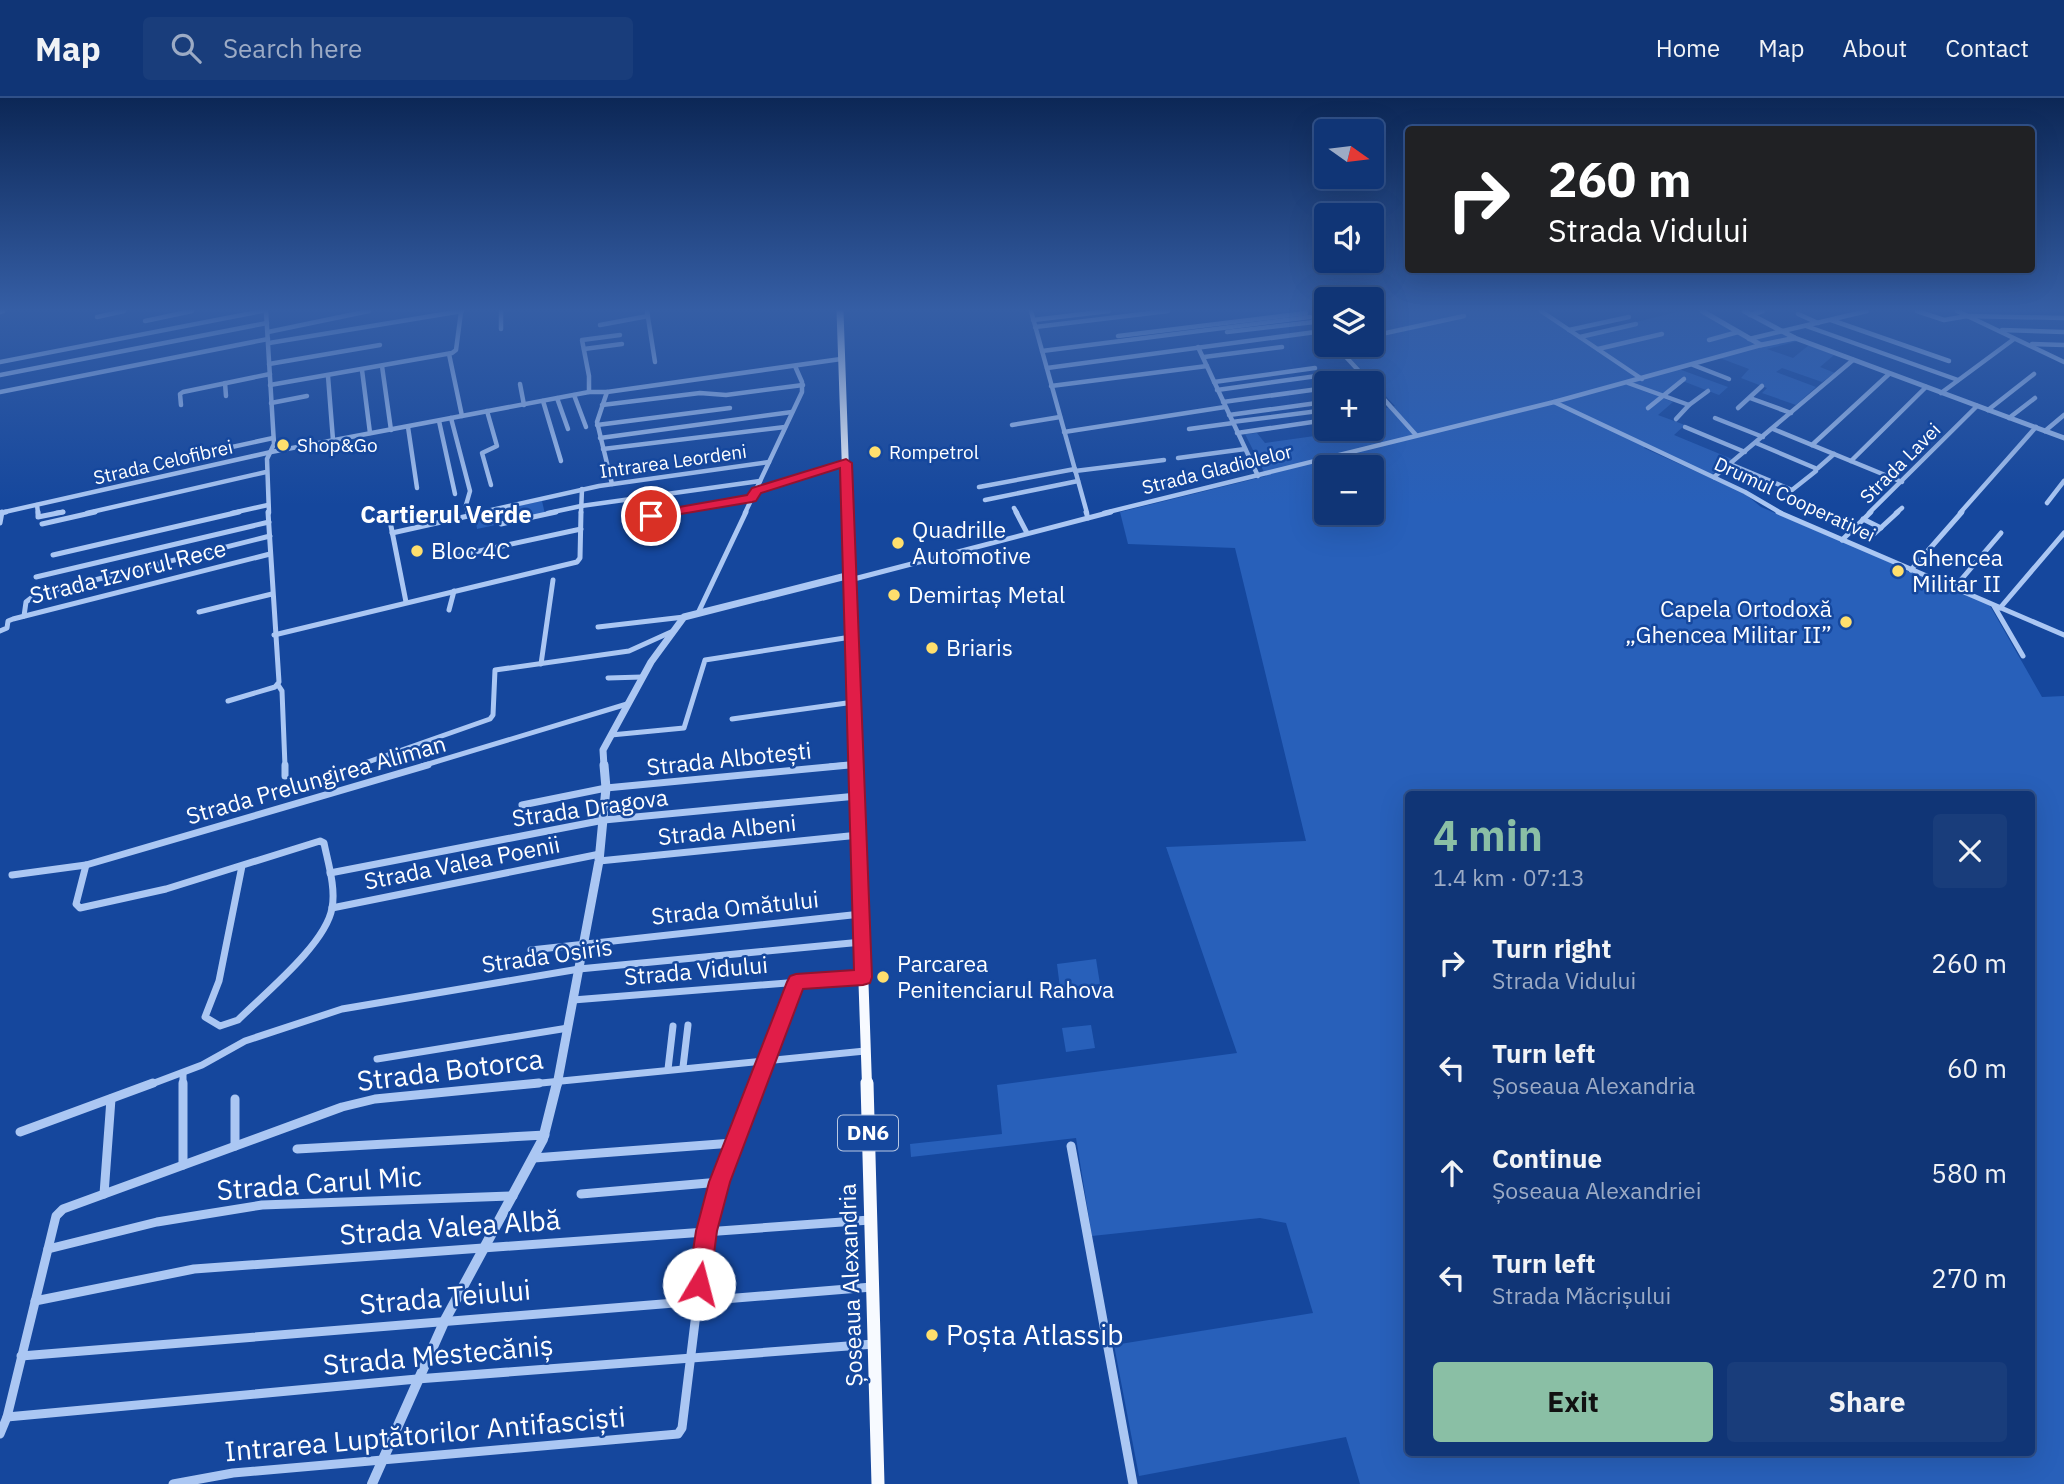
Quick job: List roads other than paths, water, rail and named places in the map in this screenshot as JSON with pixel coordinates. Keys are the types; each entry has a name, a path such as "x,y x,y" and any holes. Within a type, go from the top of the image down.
{"main road":[{"name":"DN6","path":"842,376 850,578"},
{"name":"DN6","path":"845,407 847,376"},
{"name":"Șoseaua Alexandria","path":"850,578 878,1484"}],"street":[{"path":"0,392 86,376"},
{"path":"181,405 181,393 262,376"},
{"path":"270,376 274,438 267,459 268,505 274,635 278,685 282,691 285,776"},
{"path":"270,385 328,376 333,440"},
{"path":"363,376 370,433"},
{"path":"383,376 391,430"},
{"path":"454,376 462,416"},
{"path":"589,376 589,392"},
{"name":"Strada Celofibrei","path":"1,512 271,452 370,433 589,392 607,392 725,376"},
{"path":"698,613 792,412 803,385 799,376"},
{"path":"1049,376 1088,517"},
{"path":"1051,386 1131,376"},
{"path":"1211,376 1258,476"},
{"path":"1214,382 1260,376"},
{"path":"1217,390 1314,376"},
{"path":"1637,376 1642,379"},
{"name":"Strada Gladiolelor","path":"850,578 1654,376"},
{"path":"1720,376 1729,379"},
{"path":"1714,477 1835,376"},
{"path":"1812,445 1887,376"},
{"path":"1894,376 2064,438"},
{"path":"1946,376 1958,380"},
{"path":"1941,393 1964,376"},
{"path":"1988,410 2032,376"},
{"path":"1648,408 1684,379"},
{"path":"225,383 226,396"},
{"path":"1627,383 1689,405"},
{"path":"520,384 524,405"},
{"path":"602,405 700,393 726,395 803,385"},
{"path":"1738,408 1762,386"},
{"path":"1852,461 1926,387"},
{"path":"1064,432 1135,423 1148,417 1314,390"},
{"path":"1676,419 1708,391"},
{"path":"607,392 597,425 612,484"},
{"path":"574,395 586,427"},
{"path":"271,403 307,396"},
{"path":"557,398 568,429"},
{"path":"1750,398 1791,413"},
{"path":"2009,418 2035,398"},
{"path":"1384,399 1416,435"},
{"path":"543,401 561,461"},
{"name":"Drumul Cooperativei","path":"1554,402 1745,492 1780,513 2063,635"},
{"path":"1229,415 1314,404"},
{"name":"Strada Lavei","path":"1842,540 1977,406"},
{"path":"597,425 730,408"},
{"path":"488,411 497,446 482,453 491,485"},
{"path":"600,438 792,412"},
{"path":"1189,429 1314,412"},
{"path":"2045,431 2064,415"},
{"path":"1013,425 1060,417"},
{"path":"451,418 470,491 466,505 468,516"},
{"path":"1714,418 1763,437"},
{"path":"439,421 454,494"},
{"path":"1237,433 1314,422"},
{"path":"603,449 785,426"},
{"path":"408,427 417,488"},
{"path":"1685,427 1745,452"},
{"path":"1911,570 2036,427"},
{"path":"1773,429 1902,482"},
{"path":"209,452 274,438"},
{"path":"1730,464 1792,490 1816,471 1815,468 1756,443"},
{"path":"1178,458 1245,449"},
{"path":"1818,468 1834,454"},
{"path":"979,487 1075,470 1164,460"},
{"name":"Intrarea Leordeni","path":"392,533 582,489 769,462"},
{"path":"756,491 846,463"},
{"path":"42,524 267,472"},
{"path":"501,524 581,506 760,481"},
{"path":"985,500 1078,481"},
{"path":"2047,503 2064,481"},
{"path":"274,635 573,563 580,558 582,489"},
{"path":"632,519 752,498"},
{"path":"0,523 2,502"},
{"path":"37,505 38,517 63,512"},
{"path":"53,555 268,505"},
{"path":"1014,508 1027,533"},
{"path":"1874,534 1902,508"},
{"path":"389,516 406,602"},
{"path":"1863,519 1881,528"},
{"path":"37,578 269,522"},
{"path":"461,555 581,529"},
{"path":"1954,588 2001,533"},
{"path":"2000,608 2064,533"},
{"path":"24,616 26,602 35,595 270,536"},
{"name":"Strada Izvorul Rece","path":"0,631 7,628 10,620 24,616 270,554"},
{"path":"145,568 145,586"},
{"path":"598,627 684,617 850,578"},
{"path":"541,664 553,580"},
{"path":"449,610 454,591"},
{"path":"199,612 272,594"},
{"path":"1993,604 2023,656"},
{"path":"372,1484 416,1379 445,1320 545,1135 558,1080 599,857 606,788 602,755 642,677 684,617"},
{"path":"362,764 490,719 493,715 495,670 634,649 671,632"},
{"path":"611,735 682,730 705,660 851,637"},
{"path":"608,678 642,677"},
{"path":"228,701 278,685"},
{"path":"732,719 854,702"},
{"name":"Strada Prelungirea Aliman","path":"12,875 86,865 438,763 524,733 598,715 627,704"},
{"name":"Strada Albotești","path":"522,805 606,788 856,764"},
{"name":"Strada Dragova","path":"330,873 604,820 857,796"},
{"name":"Strada Albeni","path":"599,857 859,835"},
{"path":"86,865 76,904 80,908 324,842 330,873 332,908 319,939 247,1012 230,1025 212,1024 205,1017 219,981 242,866"},
{"name":"Strada Valea Poenii","path":"332,908 599,857"},
{"name":"Strada Omătului","path":"531,950 861,914"},
{"name":"Strada Osiris","path":"20,1132 183,1073 244,1041 322,1014 362,1004 579,968 862,942"},
{"name":"Strada Vidului","path":"573,1000 863,977"},
{"path":"689,1359 706,1231 719,1182 796,982"},
{"path":"683,1067 688,1025"},
{"path":"668,1069 673,1026"},
{"path":"377,1059 568,1028"},
{"name":"Strada Botorca","path":"48,1249 59,1212 235,1146 375,1099 865,1051"},
{"path":"183,1073 183,1165"},
{"path":"104,1194 111,1099"},
{"path":"235,1099 235,1146"},
{"path":"297,1149 545,1135"},
{"path":"534,1158 733,1143"},
{"path":"1071,1146 1133,1484"},
{"path":"581,1194 719,1182"},
{"name":"Strada Carul Mic","path":"48,1249 157,1222 261,1205 513,1196"},
{"name":"Strada Valea Albă","path":"35,1301 194,1269 870,1220"},
{"path":"0,1434 7,1417 48,1249"},
{"name":"Strada Teiului","path":"21,1356 872,1287"},
{"name":"Strada Mestecăniș","path":"7,1417 416,1379 874,1344"},
{"name":"Intrarea Luptătorilor Antifasciști","path":"173,1484 233,1473 678,1434 689,1359"}],"place":[{"name":"Shop&Go","path":"283,445"},
{"name":"Rompetrol","path":"875,452"},
{"name":"Quadrille Automotive","path":"898,543"},
{"name":"Bloc 4C","path":"417,551"},
{"name":"Ghencea Militar II","path":"1898,571"},
{"name":"Demirtaș Metal","path":"894,595"},
{"name":"Capela Ortodoxă „Ghencea Militar II”","path":"1846,622"},
{"name":"Briaris","path":"932,648"},
{"name":"Parcarea Penitenciarul Rahova","path":"883,977"},
{"name":"Poșta Atlassib","path":"932,1335"}],"district":[{"name":"Cartierul Verde","path":"446,515"}]}
